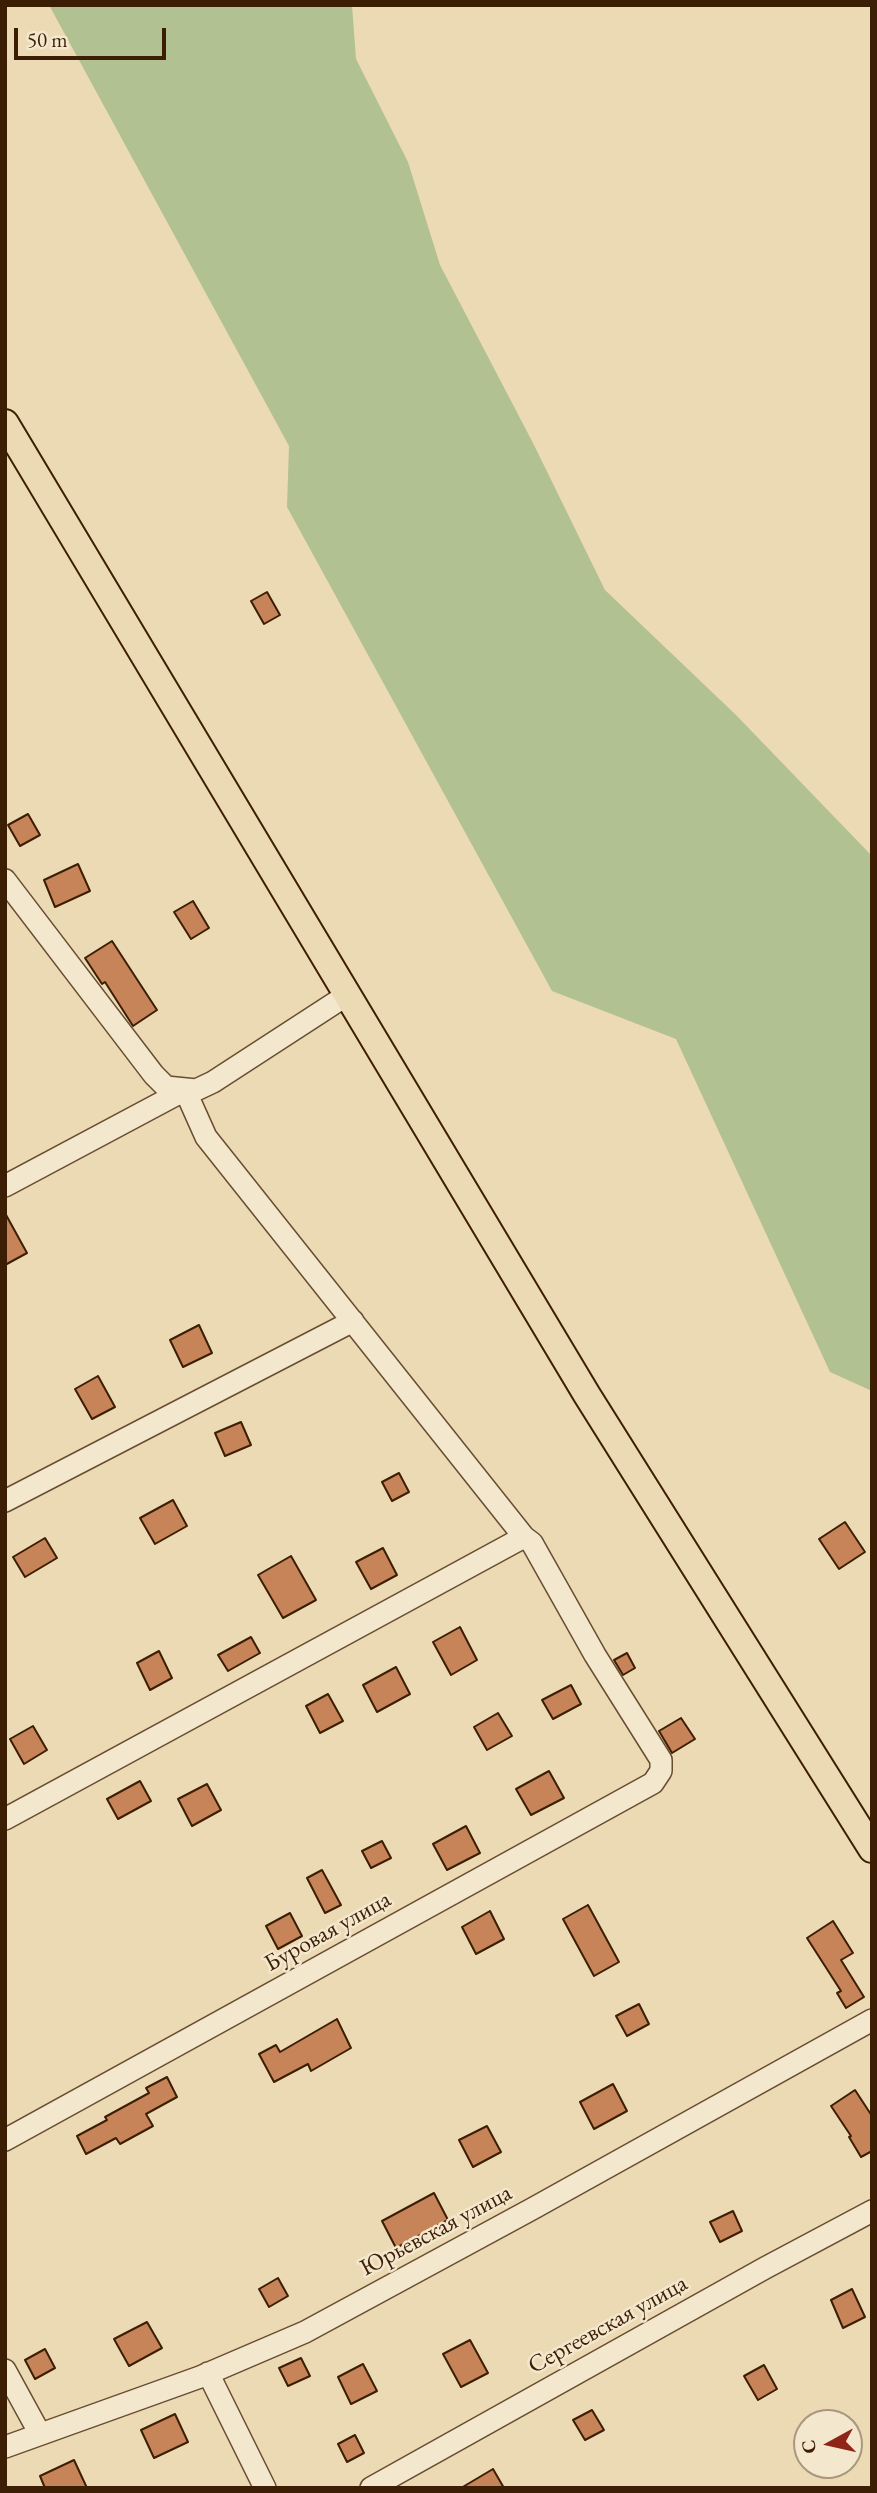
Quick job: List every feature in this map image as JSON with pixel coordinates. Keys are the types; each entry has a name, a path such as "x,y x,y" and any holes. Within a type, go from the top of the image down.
{"main road":[{"path":"5,423 587,1395 872,1849"}],"street":[{"path":"5,880 154,1075 166,1087 196,1090 213,1082 347,995"},
{"path":"5,1186 185,1090"},
{"path":"5,1819 524,1537 206,1137 185,1090"},
{"path":"5,1501 353,1321"},
{"name":"Буровая улица","path":"5,2140 653,1783 661,1771 661,1760 594,1654 532,1543 524,1537"},
{"name":"Юрьевская улица","path":"5,2447 208,2374 305,2332 872,2020"},
{"name":"Сергеевская улица","path":"371,2488 872,2211"},
{"path":"5,2370 40,2434"},
{"path":"208,2374 265,2488"}],"green space":[{"path":"49,5 352,5 356,59 408,162 440,265 533,443 605,590 736,715 872,856 872,1391 830,1372 676,1039 552,991 287,507 289,446"}],"building":[{"path":"267,592 280,615 264,624 251,601"},
{"path":"28,814 40,835 20,846 8,825"},
{"path":"78,864 90,891 55,907 44,880"},
{"path":"193,901 209,928 191,939 174,912"},
{"path":"112,941 157,1010 133,1026 105,982 102,984 85,958"},
{"path":"5,1213 27,1253 5,1265"},
{"path":"199,1325 212,1353 183,1367 170,1340"},
{"path":"98,1376 115,1407 92,1419 75,1389"},
{"path":"241,1422 251,1445 225,1456 215,1433"},
{"path":"399,1473 409,1492 392,1501 382,1482"},
{"path":"173,1500 187,1526 155,1544 140,1518"},
{"path":"845,1522 865,1552 839,1569 819,1539"},
{"path":"45,1538 57,1558 25,1577 13,1557"},
{"path":"383,1548 397,1575 371,1589 356,1562"},
{"path":"291,1556 316,1600 283,1618 258,1575"},
{"path":"460,1627 477,1660 451,1675 433,1642"},
{"path":"251,1637 260,1653 228,1671 218,1655"},
{"path":"159,1651 172,1678 150,1690 137,1663"},
{"path":"627,1653 635,1668 623,1675 614,1660"},
{"path":"396,1667 410,1694 377,1712 363,1685"},
{"path":"571,1685 581,1704 553,1719 542,1700"},
{"path":"328,1694 343,1721 320,1733 306,1706"},
{"path":"498,1713 512,1736 487,1750 474,1727"},
{"path":"681,1718 695,1739 672,1753 659,1731"},
{"path":"33,1726 47,1750 24,1764 10,1739"},
{"path":"549,1771 564,1798 531,1815 516,1789"},
{"path":"140,1781 151,1801 118,1819 107,1799"},
{"path":"207,1784 221,1810 192,1826 178,1799"},
{"path":"466,1826 480,1853 447,1870 433,1844"},
{"path":"382,1841 391,1858 371,1868 362,1851"},
{"path":"322,1870 341,1905 325,1913 307,1878"},
{"path":"588,1905 619,1962 594,1976 563,1919"},
{"path":"490,1911 504,1939 476,1954 462,1927"},
{"path":"290,1913 302,1936 278,1949 266,1926"},
{"path":"833,1921 853,1953 841,1960 864,1997 846,2008 837,1993 841,1991 807,1938"},
{"path":"639,2004 649,2024 627,2036 616,2016"},
{"path":"337,2019 351,2048 311,2071 308,2064 274,2082 259,2054 276,2045 280,2052"},
{"path":"167,2077 177,2097 146,2114 153,2126 120,2144 116,2138 86,2154 77,2136 149,2093 146,2088"},
{"path":"613,2084 627,2111 594,2129 580,2102"},
{"path":"855,2090 872,2116 872,2151 861,2157 831,2106"},
{"path":"487,2126 501,2152 473,2167 459,2140"},
{"path":"434,2193 448,2220 396,2248 382,2221"},
{"path":"733,2211 742,2231 720,2242 710,2222"},
{"path":"278,2278 288,2296 269,2307 259,2289"},
{"path":"852,2289 865,2317 843,2328 831,2300"},
{"path":"147,2322 162,2348 129,2366 114,2339"},
{"path":"470,2340 488,2373 461,2387 443,2354"},
{"path":"45,2349 55,2368 35,2379 25,2360"},
{"path":"301,2358 310,2376 288,2386 279,2368"},
{"path":"363,2364 377,2391 351,2404 338,2377"},
{"path":"764,2365 777,2389 758,2400 744,2376"},
{"path":"592,2410 604,2430 585,2440 573,2420"},
{"path":"175,2414 188,2442 154,2458 141,2430"},
{"path":"355,2435 364,2453 347,2462 338,2444"},
{"path":"74,2460 87,2488 45,2488 40,2476"},
{"path":"493,2469 504,2488 461,2488"}]}
